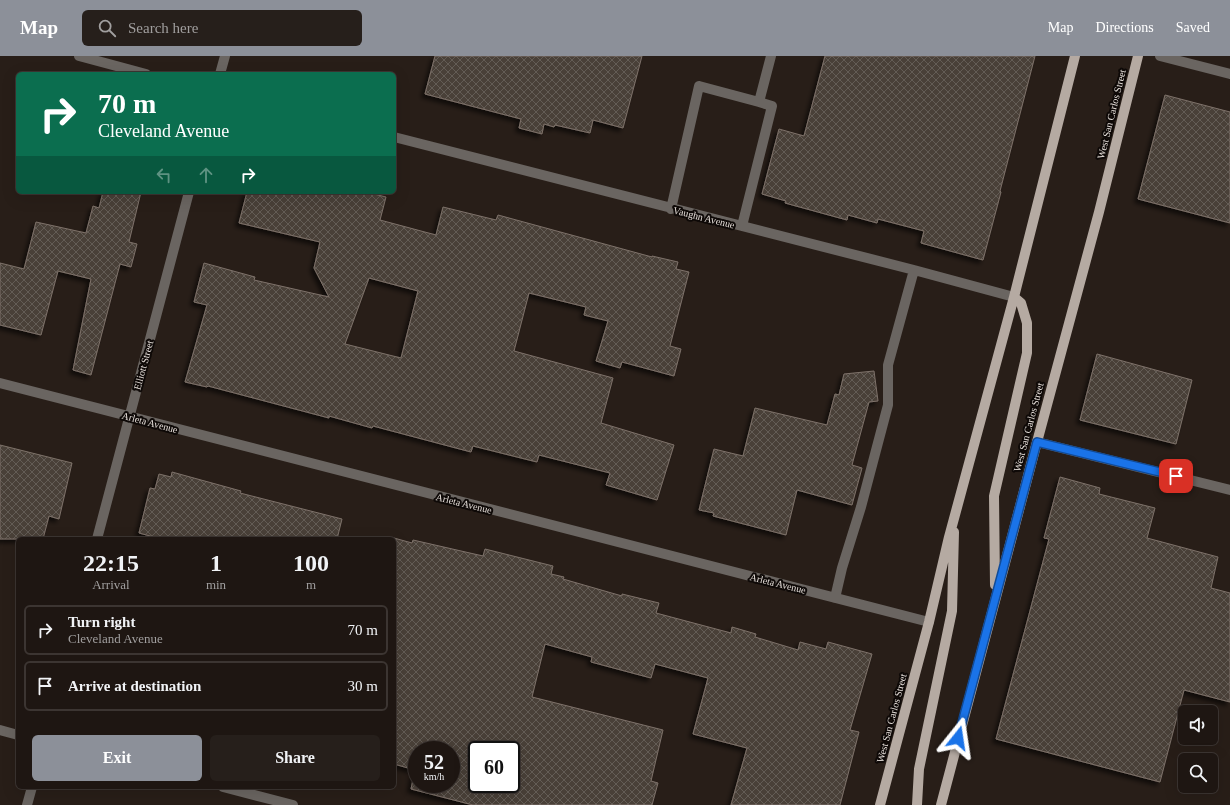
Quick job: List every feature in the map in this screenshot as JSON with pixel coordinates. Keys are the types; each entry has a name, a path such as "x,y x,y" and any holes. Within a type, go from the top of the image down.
{"main road":[{"name":"West San Carlos Street","path":"880,805 929,622 955,514 1014,296 1075,56"},
{"name":"West San Carlos Street","path":"941,805 1099,212 1138,56"},
{"path":"995,599 994,496 1027,353 1026,323 1021,303 1014,296"},
{"path":"917,805 919,769 952,611 955,514"}],"street":[{"path":"79,56 139,72"},
{"path":"221,72 225,56"},
{"path":"759,102 771,56"},
{"path":"1160,56 1230,74"},
{"path":"671,209 699,86 772,106 742,226"},
{"name":"Vaughn Avenue","path":"396,138 1014,296"},
{"name":"Elliott Street","path":"98,537 188,194"},
{"path":"835,598 888,405 888,365 914,270"},
{"name":"Arleta Avenue","path":"0,383 929,622"},
{"path":"1037,442 1230,490"},
{"path":"0,730 16,734"},
{"path":"27,805 31,789"},
{"path":"231,789 293,805"}],"building":[{"path":"435,56 642,56 623,128 593,120 590,133 544,124 542,134 519,128 521,119 425,94"},
{"path":"825,56 1035,56 983,260 921,243 924,231 878,219 877,223 848,215 847,220 785,203 786,201 762,194 779,129 804,136"},
{"path":"1165,95 1230,112 1230,223 1138,199"},
{"path":"102,194 141,194 129,242 137,244 131,267 120,264 91,375 73,370 91,279 58,271 41,335 0,325 0,263 24,269 36,222 86,233 93,206 99,208"},
{"path":"246,194 374,194 386,197 380,220 436,235 443,207 496,220 498,215 652,257 678,262 676,269 689,272 670,346 681,349 674,376 622,362 620,368 596,361 608,321 584,315 586,307 529,293 514,351 613,378 601,423 674,445 657,500 606,485 610,473 539,455 537,462 473,446 471,452 373,426 372,428 329,416 329,418 208,386 185,382 207,305 194,302 204,263 255,277 254,280 329,297 314,268 320,242 239,223","holes":["369,278 418,291 401,358 345,344"]},
{"path":"1097,354 1192,380 1176,444 1080,420"},
{"path":"874,371 878,401 869,402 852,465 862,468 852,505 797,490 786,535 713,516 714,513 699,510 714,449 743,456 755,408 827,425 835,394 839,395 844,374"},
{"path":"0,445 72,463 59,519 49,516 44,537 16,537 16,539 0,539"},
{"path":"172,472 241,491 240,493 342,519 338,537 154,537 139,533 150,488 155,489 159,474 171,477"},
{"path":"1060,477 1100,488 1099,494 1155,508 1147,538 1218,557 1211,588 1230,593 1230,702 1184,690 1180,705 1178,705 1178,713 1160,782 996,739 1049,539 1044,538"},
{"path":"396,539 412,543 413,540 483,556 485,549 553,566 551,574 564,577 563,579 622,596 622,594 659,603 656,613 731,633 732,627 756,634 755,637 798,650 800,642 826,649 828,642 872,654 850,730 859,732 840,805 731,805 747,748 693,734 708,678 655,664 651,678 591,662 592,657 545,644 532,697 663,730 651,781 658,783 652,805 473,805 426,793 460,793 460,741 408,741 408,768 396,765"}],"route":[{"path":"958,738 1037,442 1176,476"}]}
